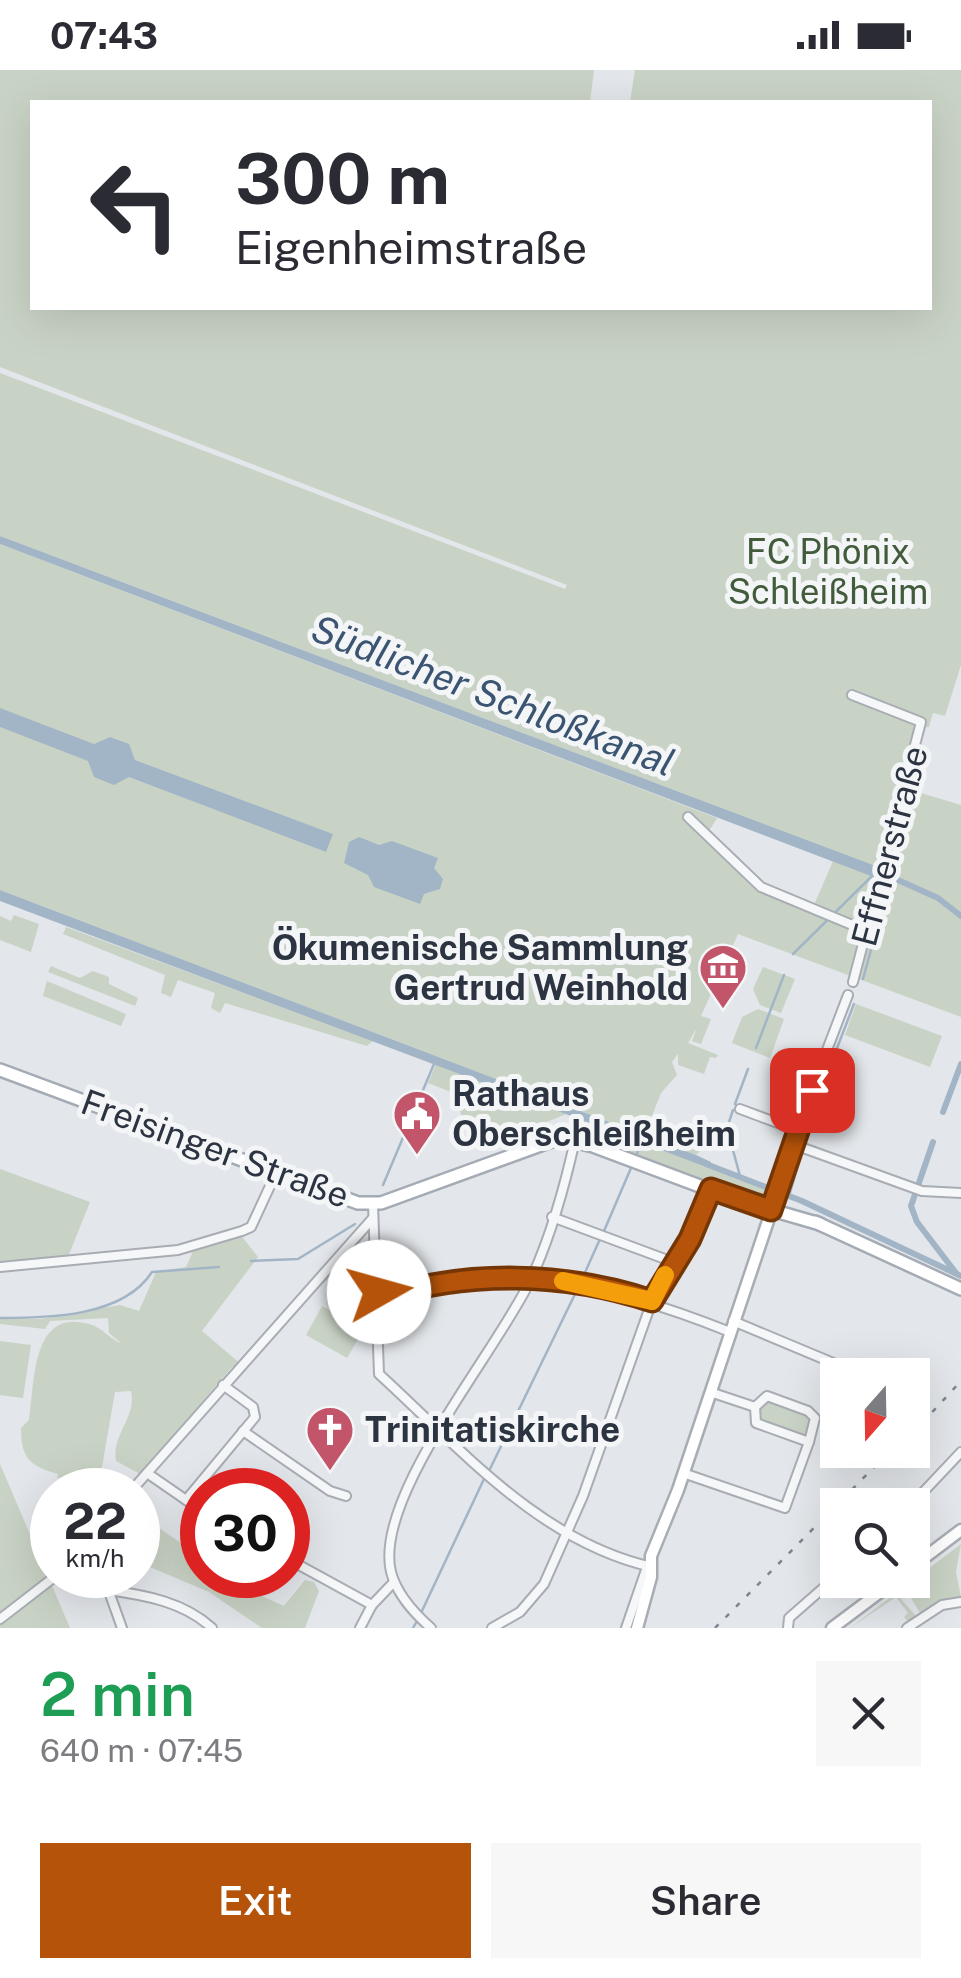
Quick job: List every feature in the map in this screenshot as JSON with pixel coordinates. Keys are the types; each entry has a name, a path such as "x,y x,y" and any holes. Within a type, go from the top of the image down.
{"main road":[{"name":"Freisinger Straße","path":"0,1070 276,1174 351,1201 372,1204 542,1142 575,1140 711,1189 774,1203 961,1289"},
{"path":"637,1628 649,1567 664,1540 662,1530 774,1203"},
{"path":"930,1553 961,1530"},
{"path":"832,1628 872,1598"},
{"path":"841,1628 873,1598"}],"street":[{"name":"Effnerstraße","path":"852,695 921,722 886,868 853,982"},
{"path":"688,817 761,888 869,932"},
{"name":"Effnerstraße","path":"817,1076 848,994"},
{"path":"774,1203 802,1148 799,1131 813,1088"},
{"path":"740,1109 799,1131"},
{"path":"430,1628 411,1610 394,1582 390,1569 393,1528 440,1428 531,1279 575,1140"},
{"path":"802,1148 922,1192 961,1193"},
{"path":"0,1266 178,1250 242,1231 251,1227 276,1174"},
{"path":"492,1628 532,1600 569,1533 652,1301 690,1239 711,1189"},
{"path":"372,1204 380,1298 379,1374 506,1490 569,1533 649,1567 626,1628"},
{"path":"552,1217 673,1262"},
{"path":"151,1468 373,1218"},
{"path":"380,1298 452,1281 531,1279 587,1285 731,1326 820,1359"},
{"path":"212,1468 254,1417 254,1407 224,1385"},
{"path":"710,1392 755,1407"},
{"path":"683,1473 787,1509 815,1424 808,1411 767,1396 755,1407"},
{"path":"755,1407 756,1422 808,1442"},
{"path":"242,1431 330,1491 346,1496"},
{"path":"927,1488 961,1452"},
{"path":"310,1571 372,1605"},
{"path":"360,1628 372,1605 394,1582"},
{"path":"788,1628 788,1618 820,1590"},
{"path":"0,1619 30,1596"},
{"path":"111,1598 122,1628"},
{"path":"148,1598 198,1615 212,1628"},
{"path":"907,1628 942,1605 961,1602"}],"green space":[{"name":"FC Phönix Schleißheim","path":"0,70 594,70 590,100 30,100 30,310 932,310 932,100 630,100 635,70 961,70 961,665 945,716 933,713 929,727 919,728 904,788 961,805 961,1017 738,934 701,1016 711,1019 701,1044 692,1041 697,1028 688,1043 718,1055 710,1057 704,1074 678,1065 678,1054 672,1062 677,1075 661,1093 647,1128 702,1149 696,1155 0,890 0,544 717,818 707,834 763,887 814,905 833,861 876,878 880,868 0,536 0,373 565,589 567,585 0,367"},
{"path":"14,915 39,924 31,952 0,940 0,916 11,921"},
{"path":"66,927 373,1041 367,1046 225,1003 220,1013 211,1008 215,993 178,980 171,997 161,993 165,975 63,934"},
{"path":"51,966 80,978 93,971 109,977 109,984 138,998 135,1006 48,972"},
{"path":"763,967 795,979 781,1013 760,1005 753,989"},
{"path":"47,981 126,1014 121,1026 43,996"},
{"path":"856,1004 942,1036 930,1067 845,1035"},
{"path":"758,1009 784,1019 770,1058 732,1043 742,1017"},
{"path":"436,1064 566,1114 478,1151 451,1092 428,1083"},
{"path":"574,1117 767,1188 765,1194 759,1197 688,1177 579,1136 573,1132"},
{"path":"0,1169 90,1202 68,1257 0,1261"},
{"path":"240,1234 258,1257 202,1331 242,1365 232,1367 145,1468 129,1468 116,1461 131,1391 115,1392 101,1468 40,1468 29,1460 21,1428 29,1420 35,1369 46,1337 56,1327 70,1322 94,1326 121,1343 109,1333 108,1318 50,1321 45,1329 0,1324 0,1318 40,1319 120,1305 139,1311 156,1272 186,1267 196,1245"},
{"path":"322,1306 364,1329 347,1358 306,1335"},
{"path":"0,1341 31,1345 23,1398 0,1395"},
{"path":"766,1400 809,1414 813,1420 807,1438 761,1422 757,1409"},
{"path":"0,1464 30,1534 30,1598 57,1598 70,1628 0,1628"},
{"path":"160,1529 180,1543 180,1580 160,1571"},
{"path":"961,1544 956,1572 961,1597 941,1600 920,1613 911,1598 930,1598 930,1567"},
{"path":"310,1581 314,1582 319,1591 305,1628 262,1628 218,1598 266,1598 284,1606 290,1598 310,1598"},
{"path":"890,1598 895,1598 850,1628"},
{"path":"897,1598 902,1598 916,1616 908,1622 904,1617 908,1613"}],"water":[{"path":"0,536 881,868 881,873 876,878 0,544"},
{"path":"0,708 94,744 110,737 129,744 135,760 333,834 326,852 129,777 114,785 94,777 88,761 0,727"},
{"path":"359,837 379,845 392,841 438,858 434,868 443,879 440,889 424,894 420,904 374,887 368,875 344,863 349,842"},
{"path":"0,890 696,1155 711,1162 709,1168 0,901"}],"waterway":[{"name":"Südlicher Schloßkanal","path":"880,872 938,898 961,916"},
{"path":"793,954 873,875"},
{"path":"863,979 891,877"},
{"path":"756,1048 784,975"},
{"path":"827,1074 854,1004"},
{"path":"383,1185 434,1064"},
{"path":"943,1112 961,1064"},
{"path":"735,1104 748,1069"},
{"path":"789,1196 820,1091"},
{"path":"733,1110 727,1128 740,1176"},
{"path":"933,1142 911,1206 917,1222 956,1273"},
{"path":"636,1156 641,1143"},
{"path":"706,1164 802,1201 961,1276"},
{"path":"604,1231 631,1168"},
{"path":"251,1261 298,1259 355,1224"},
{"path":"583,1277 600,1239"},
{"path":"0,1318 84,1312 123,1298 152,1272 219,1267"},
{"path":"489,1471 577,1290"},
{"path":"421,1613 484,1479"},
{"path":"413,1628 417,1621"}],"railway":[{"path":"930,1415 961,1381"},
{"path":"715,1628 873,1468"}],"slow traffic":[{"path":"563,1281 652,1301 665,1275"}],"place":[{"name":"Ökumenische Sammlung Gertrud Weinhold","path":"723,1010"},
{"name":"Rathaus Oberschleißheim","path":"417,1156"},
{"name":"Trinitatiskirche","path":"330,1472"}],"route":[{"path":"379,1292 380,1298 452,1281 501,1278 574,1282 652,1301 690,1239 711,1189 771,1210 812,1090"}]}
